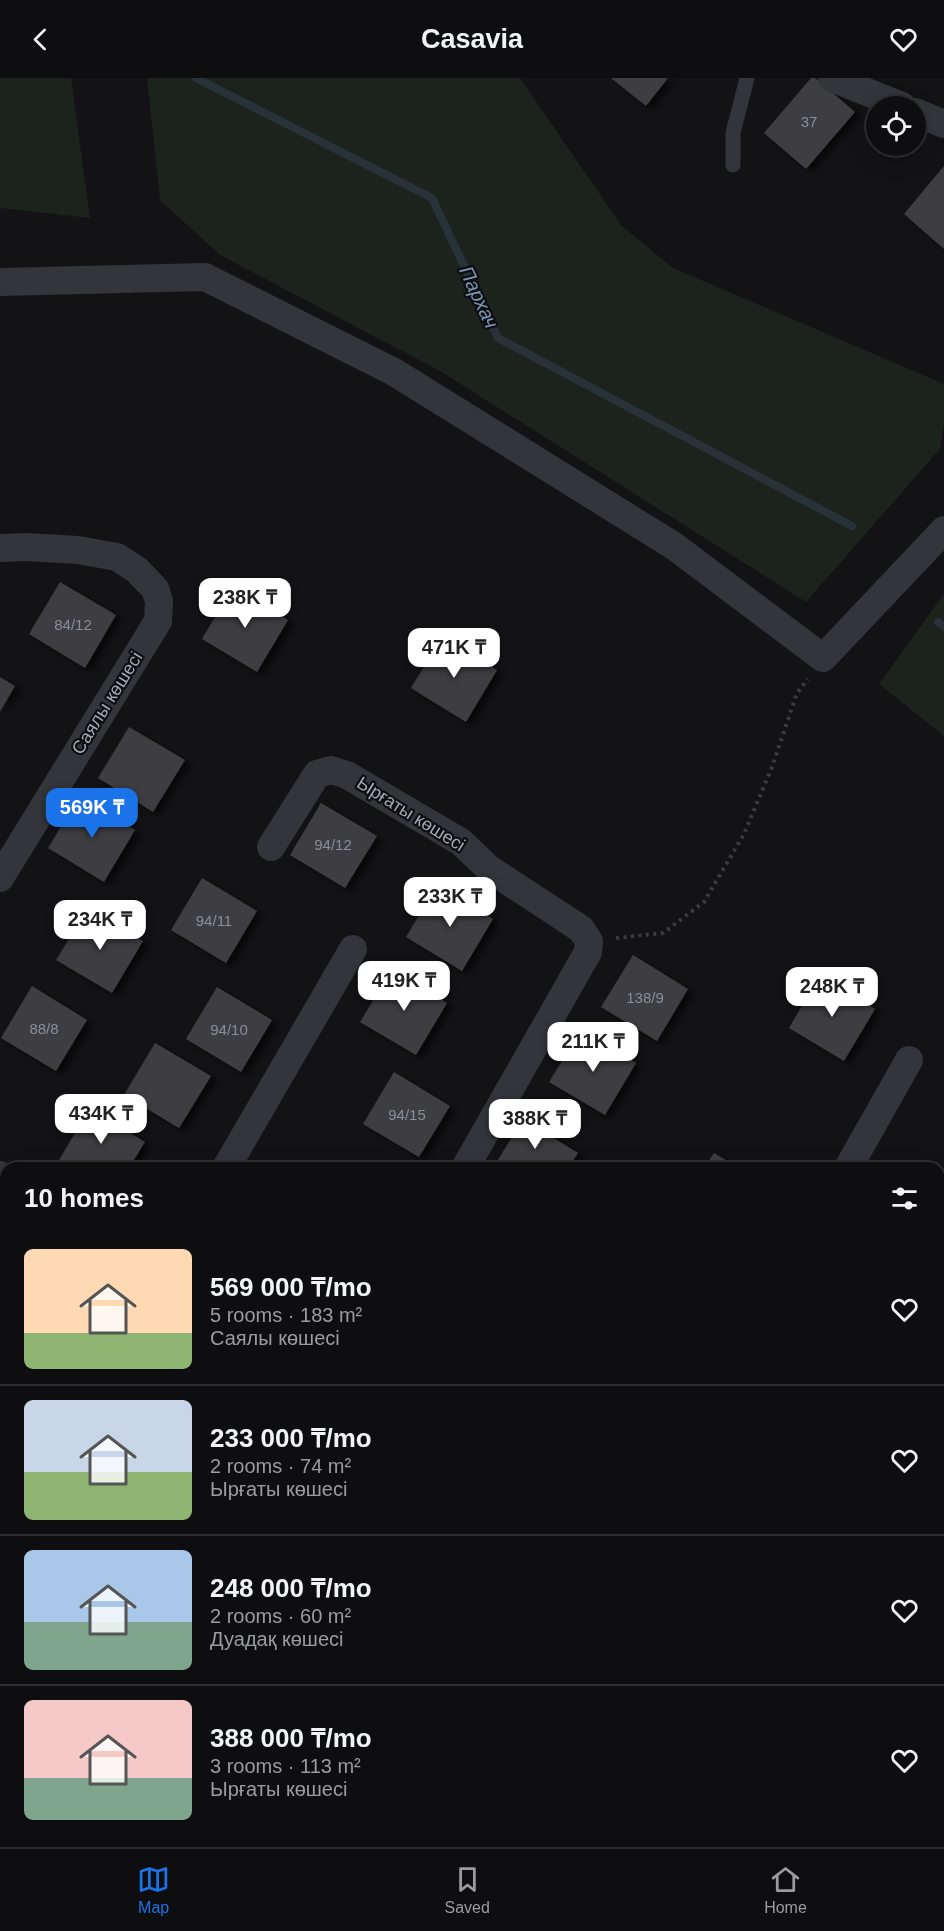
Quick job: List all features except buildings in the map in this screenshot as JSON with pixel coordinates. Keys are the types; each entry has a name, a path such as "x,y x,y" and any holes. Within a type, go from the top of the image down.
{"street":[{"path":"832,78 877,96"},
{"path":"926,117 944,124"},
{"path":"0,282 206,277 404,378 674,546 823,658 944,530"},
{"name":"Саялы көшесі","path":"0,548 78,550 117,557 137,570 155,589 159,601 158,621 0,878"},
{"name":"Ырғаты көшесі","path":"271,847 317,774 331,770 347,775 461,842 488,868 581,929 589,941"},
{"path":"468,1162 588,952 589,941"},
{"path":"229,1162 353,949"},
{"path":"851,1162 909,1060"}],"lane":[{"path":"733,165 733,133 747,78"}],"path":[{"path":"589,941 663,933 705,902 744,834 772,767 798,693 823,658"}],"shaded area":[{"path":"0,78 71,78 90,218 0,208"},
{"path":"147,78 520,78 621,225 673,268 944,384 944,425 940,449 806,602 440,371 220,255 160,200"},
{"path":"944,594 944,736 879,684"}],"waterway":[{"name":"Пархач","path":"196,78 432,198 498,338 852,526"},
{"name":"Пархач","path":"938,622 944,627"}]}
